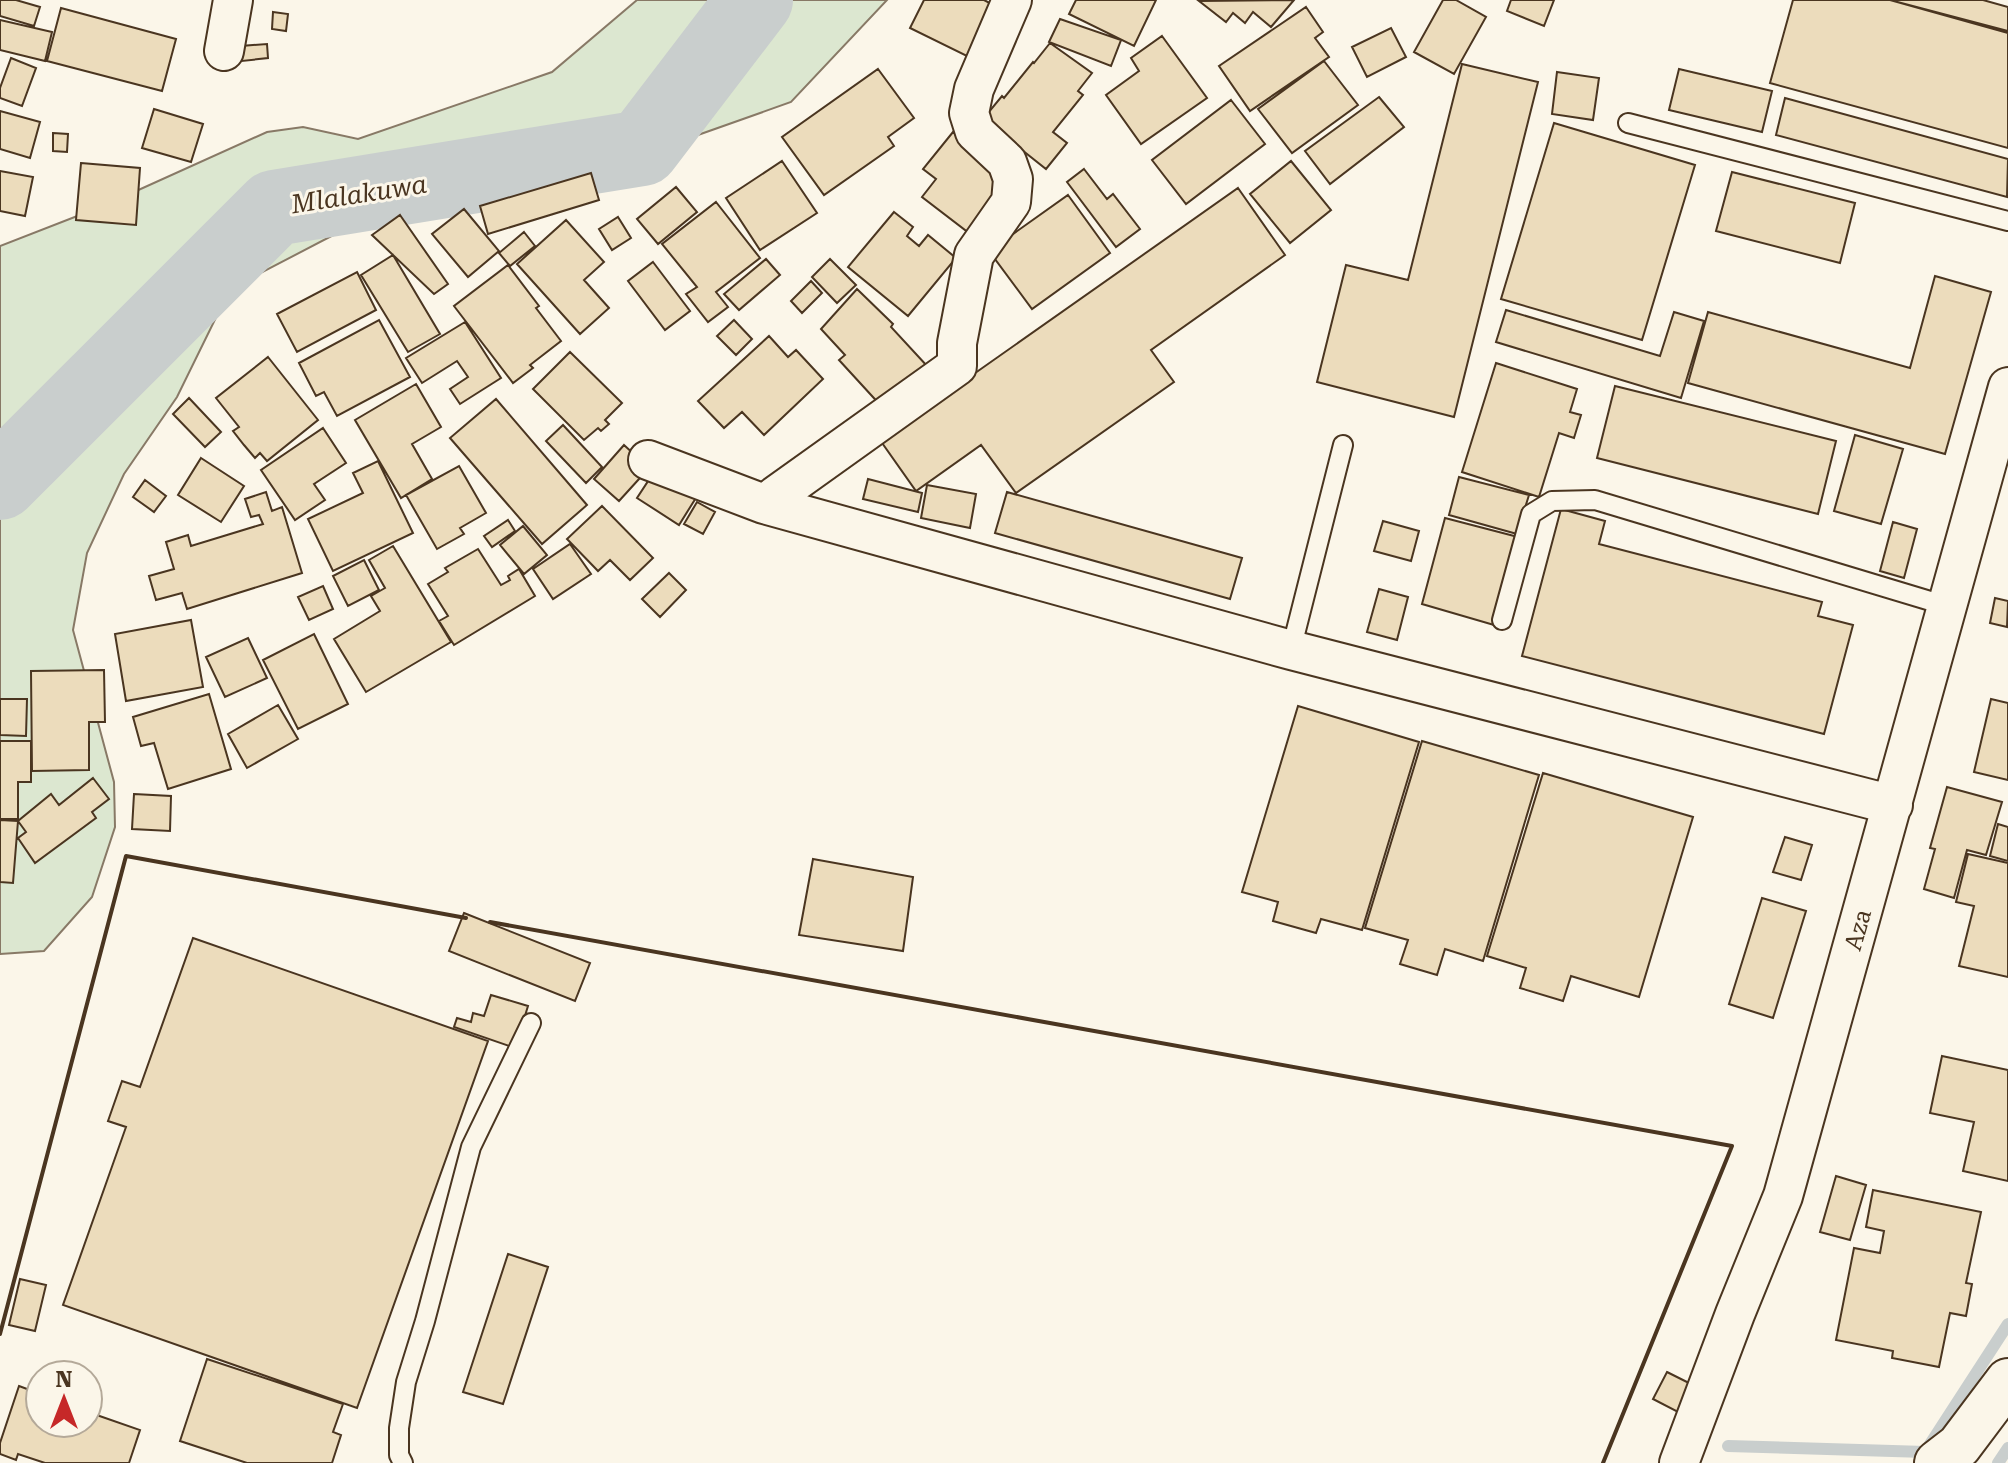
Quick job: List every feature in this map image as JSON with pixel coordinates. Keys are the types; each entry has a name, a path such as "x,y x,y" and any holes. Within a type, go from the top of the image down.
{"main road":[{"path":"1937,1463 1959,1446 2008,1381"}],"street":[{"path":"224,51 233,0"},
{"path":"764,504 957,366 957,343 974,255 1011,202 1013,179 1007,162 975,132 969,113 974,89 1012,0"},
{"name":"Aza","path":"1679,1463 1783,1196 2008,387"},
{"path":"648,460 764,504 1291,650 1893,805"}],"lane":[{"path":"1628,123 2008,221"},
{"path":"1291,650 1343,445"},
{"path":"1502,620 1531,514 1552,501 1570,500 1595,500 1947,606"},
{"path":"403,1463 399,1455 399,1428 406,1382 471,1147 531,1023"}],"green space":[{"path":"637,0 887,0 791,102 664,147 627,167 602,165 548,169 443,193 343,230 230,289 177,397 124,474 87,553 73,630 114,782 115,827 92,897 44,951 0,954 0,246 103,206 267,132 303,127 358,139 552,72"}],"building":[{"path":"0,0 16,0 40,7 34,26 0,16"},
{"path":"924,0 984,0 1003,10 977,61 910,28"},
{"path":"1076,0 1156,0 1134,46 1069,14"},
{"path":"1294,0 1271,27 1253,12 1245,23 1233,13 1226,22 1199,1"},
{"path":"1443,0 1456,0 1486,17 1454,74 1414,52"},
{"path":"1511,0 1554,0 1544,26 1507,11"},
{"path":"1793,0 1890,0 2008,33 2008,148 1770,83"},
{"path":"1890,0 1983,0 2008,7 2008,31"},
{"path":"1306,7 1323,32 1315,38 1329,57 1250,111 1219,66"},
{"path":"61,8 176,39 162,91 47,61"},
{"path":"273,12 288,14 286,31 272,29"},
{"path":"1060,19 1121,40 1111,66 1049,42"},
{"path":"0,20 52,32 45,61 0,50"},
{"path":"1391,28 1406,57 1367,77 1352,47"},
{"path":"1162,36 1207,98 1141,144 1106,95 1139,71 1131,58"},
{"path":"1050,43 1092,73 1078,91 1083,95 1053,132 1067,143 1046,169 983,119"},
{"path":"267,44 268,58 242,61 241,46"},
{"path":"11,58 36,68 22,106 0,98 0,88"},
{"path":"1324,61 1358,105 1292,153 1258,109"},
{"path":"1462,64 1538,82 1454,417 1317,382 1346,265 1408,280"},
{"path":"878,69 914,118 888,137 894,146 824,195 782,137"},
{"path":"1679,69 1772,91 1762,132 1669,110"},
{"path":"1557,72 1599,78 1593,120 1552,114"},
{"path":"1379,97 1404,127 1330,184 1305,151"},
{"path":"1785,98 2008,159 2007,197 1776,135"},
{"path":"1231,100 1265,144 1186,204 1152,160"},
{"path":"154,109 203,124 191,162 142,148"},
{"path":"0,111 40,122 30,158 0,149"},
{"path":"1554,123 1695,165 1642,340 1501,299"},
{"path":"953,132 1012,178 969,233 922,197 936,179 923,169"},
{"path":"53,133 68,134 67,152 53,151"},
{"path":"782,161 817,213 760,250 726,198"},
{"path":"1291,161 1331,210 1290,243 1250,194"},
{"path":"81,163 140,168 136,225 76,220"},
{"path":"1084,169 1107,199 1113,194 1140,229 1116,247 1067,182"},
{"path":"0,171 33,177 25,216 0,211"},
{"path":"1732,172 1855,203 1840,263 1716,231"},
{"path":"591,173 599,200 488,234 480,206"},
{"path":"676,187 697,212 658,244 637,219"},
{"path":"1238,188 1285,255 1151,350 1174,382 1016,493 981,445 916,491 880,440"},
{"path":"1068,195 1110,253 1032,309 989,251"},
{"path":"716,202 760,258 716,292 728,307 708,322 686,294 697,287 662,244"},
{"path":"464,209 499,251 468,277 432,234"},
{"path":"894,212 913,227 907,236 919,246 928,235 956,258 908,316 848,267"},
{"path":"400,215 448,284 434,294 372,235"},
{"path":"618,217 631,238 612,250 599,229"},
{"path":"566,220 604,262 584,280 609,308 580,334 517,264"},
{"path":"524,232 535,246 510,266 499,253"},
{"path":"393,255 440,334 408,352 361,275"},
{"path":"766,259 780,275 739,310 724,294"},
{"path":"830,259 856,285 837,303 812,277"},
{"path":"653,262 690,311 665,330 628,281"},
{"path":"508,265 561,341 513,383 454,306"},
{"path":"357,272 376,310 297,352 277,314"},
{"path":"1935,276 1991,292 1945,454 1688,383 1708,312 1910,368"},
{"path":"811,281 822,293 802,313 791,301"},
{"path":"857,289 893,324 891,327 928,367 883,408 839,360 845,355 821,329"},
{"path":"1506,310 1660,356 1674,312 1704,321 1681,398 1496,342"},
{"path":"379,320 410,377 337,416 324,392 316,396 299,363"},
{"path":"734,320 752,339 736,355 717,336"},
{"path":"465,322 501,378 460,404 450,389 468,377 457,361 422,383 406,358"},
{"path":"769,336 788,357 796,350 823,379 764,435 742,412 724,428 698,401"},
{"path":"570,352 622,403 605,420 609,424 601,431 598,428 584,440 533,389"},
{"path":"268,357 318,420 267,461 260,453 255,458 244,445 233,431 239,427 216,398"},
{"path":"1496,363 1577,389 1570,412 1581,415 1574,438 1559,433 1539,497 1462,472"},
{"path":"416,384 441,427 412,444 432,479 401,498 355,420"},
{"path":"1615,386 1836,441 1818,514 1597,458"},
{"path":"189,398 221,432 205,447 173,414"},
{"path":"496,399 587,505 542,544 450,438"},
{"path":"563,425 602,467 586,483 546,441"},
{"path":"323,428 346,463 314,484 325,500 295,520 261,470"},
{"path":"1855,435 1903,449 1881,524 1834,511"},
{"path":"624,445 649,468 619,501 594,479"},
{"path":"201,458 244,486 221,522 178,495"},
{"path":"378,461 413,533 333,571 308,519 363,493 353,473"},
{"path":"459,466 486,513 460,528 464,534 437,549 406,495"},
{"path":"658,466 699,493 679,525 637,498"},
{"path":"1459,477 1529,495 1517,534 1449,515"},
{"path":"868,479 922,493 918,512 863,499"},
{"path":"145,480 166,496 154,512 133,497"},
{"path":"927,485 976,494 970,528 921,518"},
{"path":"266,492 272,511 282,507 302,573 187,609 182,593 156,600 149,576 174,569 166,542 188,535 191,546 263,524 259,515 251,517 245,499"},
{"path":"1007,492 1242,558 1230,599 995,533"},
{"path":"697,502 715,512 703,534 684,524"},
{"path":"602,506 653,558 630,580 610,560 598,571 567,539"},
{"path":"1561,509 1605,521 1599,544 1822,602 1818,616 1853,625 1824,734 1522,656"},
{"path":"1445,518 1518,537 1494,625 1422,604"},
{"path":"508,520 515,531 492,547 484,536"},
{"path":"1383,521 1419,531 1411,561 1374,551"},
{"path":"1893,522 1917,529 1904,578 1880,571"},
{"path":"523,526 547,555 524,574 500,545"},
{"path":"570,544 591,574 553,599 533,569"},
{"path":"393,546 451,642 366,692 334,639 380,611 371,596 385,588 369,560"},
{"path":"478,549 501,585 519,569 535,596 454,645 439,621 448,616 428,584 448,572 445,568"},
{"path":"364,560 379,590 348,606 333,576"},
{"path":"669,573 686,590 660,617 642,599"},
{"path":"323,586 333,609 309,620 298,597"},
{"path":"1379,589 1408,597 1397,640 1367,632"},
{"path":"1995,598 2008,601 2007,627 1990,623"},
{"path":"191,620 203,687 126,701 115,634"},
{"path":"314,634 348,704 298,729 263,660"},
{"path":"248,638 267,678 225,697 206,657"},
{"path":"104,670 105,722 89,722 89,770 32,771 31,671"},
{"path":"209,694 231,769 168,789 154,743 141,746 133,717"},
{"path":"0,699 27,699 26,736 0,735"},
{"path":"1991,699 2008,703 2008,780 1974,772"},
{"path":"278,705 298,739 247,768 228,734"},
{"path":"1298,706 1419,742 1362,930 1321,919 1316,933 1273,921 1278,902 1242,892"},
{"path":"0,741 31,741 31,782 18,782 18,819 0,819"},
{"path":"1422,741 1539,775 1483,961 1445,949 1437,975 1400,964 1408,940 1365,928"},
{"path":"1543,773 1693,817 1639,997 1571,976 1563,1001 1520,988 1526,968 1487,956"},
{"path":"93,778 109,799 92,812 96,818 35,863 18,838 26,832 18,821 51,794 59,805"},
{"path":"1947,787 2002,802 1986,855 1967,850 1954,898 1924,889 1935,849 1930,848"},
{"path":"134,794 171,796 170,831 132,829"},
{"path":"0,820 18,821 13,883 0,882"},
{"path":"1998,824 2008,827 2008,861 1990,856"},
{"path":"1785,837 1812,845 1801,880 1773,872"},
{"path":"1968,854 2008,863 2008,977 1959,966 1974,906 1956,902"},
{"path":"813,859 913,877 903,951 799,935"},
{"path":"1762,898 1806,911 1773,1018 1729,1004"},
{"path":"464,913 590,963 575,1001 449,951"},
{"path":"193,938 488,1041 357,1408 63,1305 126,1127 108,1121 122,1081 140,1087"},
{"path":"491,995 528,1006 515,1048 454,1027 457,1018 471,1022 473,1013 484,1016"},
{"path":"1942,1056 2008,1070 2008,1181 1963,1171 1974,1122 1930,1113"},
{"path":"1836,1176 1866,1185 1850,1240 1820,1232"},
{"path":"1873,1190 1981,1212 1966,1283 1972,1284 1966,1316 1950,1313 1939,1367 1892,1358 1893,1351 1836,1340 1854,1248 1880,1253 1884,1231 1866,1227"},
{"path":"508,1254 548,1267 503,1404 463,1392"},
{"path":"20,1279 46,1285 35,1331 9,1325"},
{"path":"207,1359 343,1404 333,1432 341,1435 332,1463 247,1463 180,1441"},
{"path":"1667,1372 1693,1385 1678,1412 1653,1399"},
{"path":"19,1386 24,1388 24,1439 104,1439 104,1418 140,1430 129,1463 45,1463 18,1454 16,1460 0,1454 0,1443"}],"waterway":[{"name":"Mlalakuwa","path":"0,482 274,208 642,148 755,0"},
{"path":"1728,1446 1925,1452 2008,1324"},
{"path":"1998,1463 2008,1448"}],"wall":[{"path":"0,1334 126,856 466,918"},
{"path":"490,922 1732,1146 1603,1463"}]}
